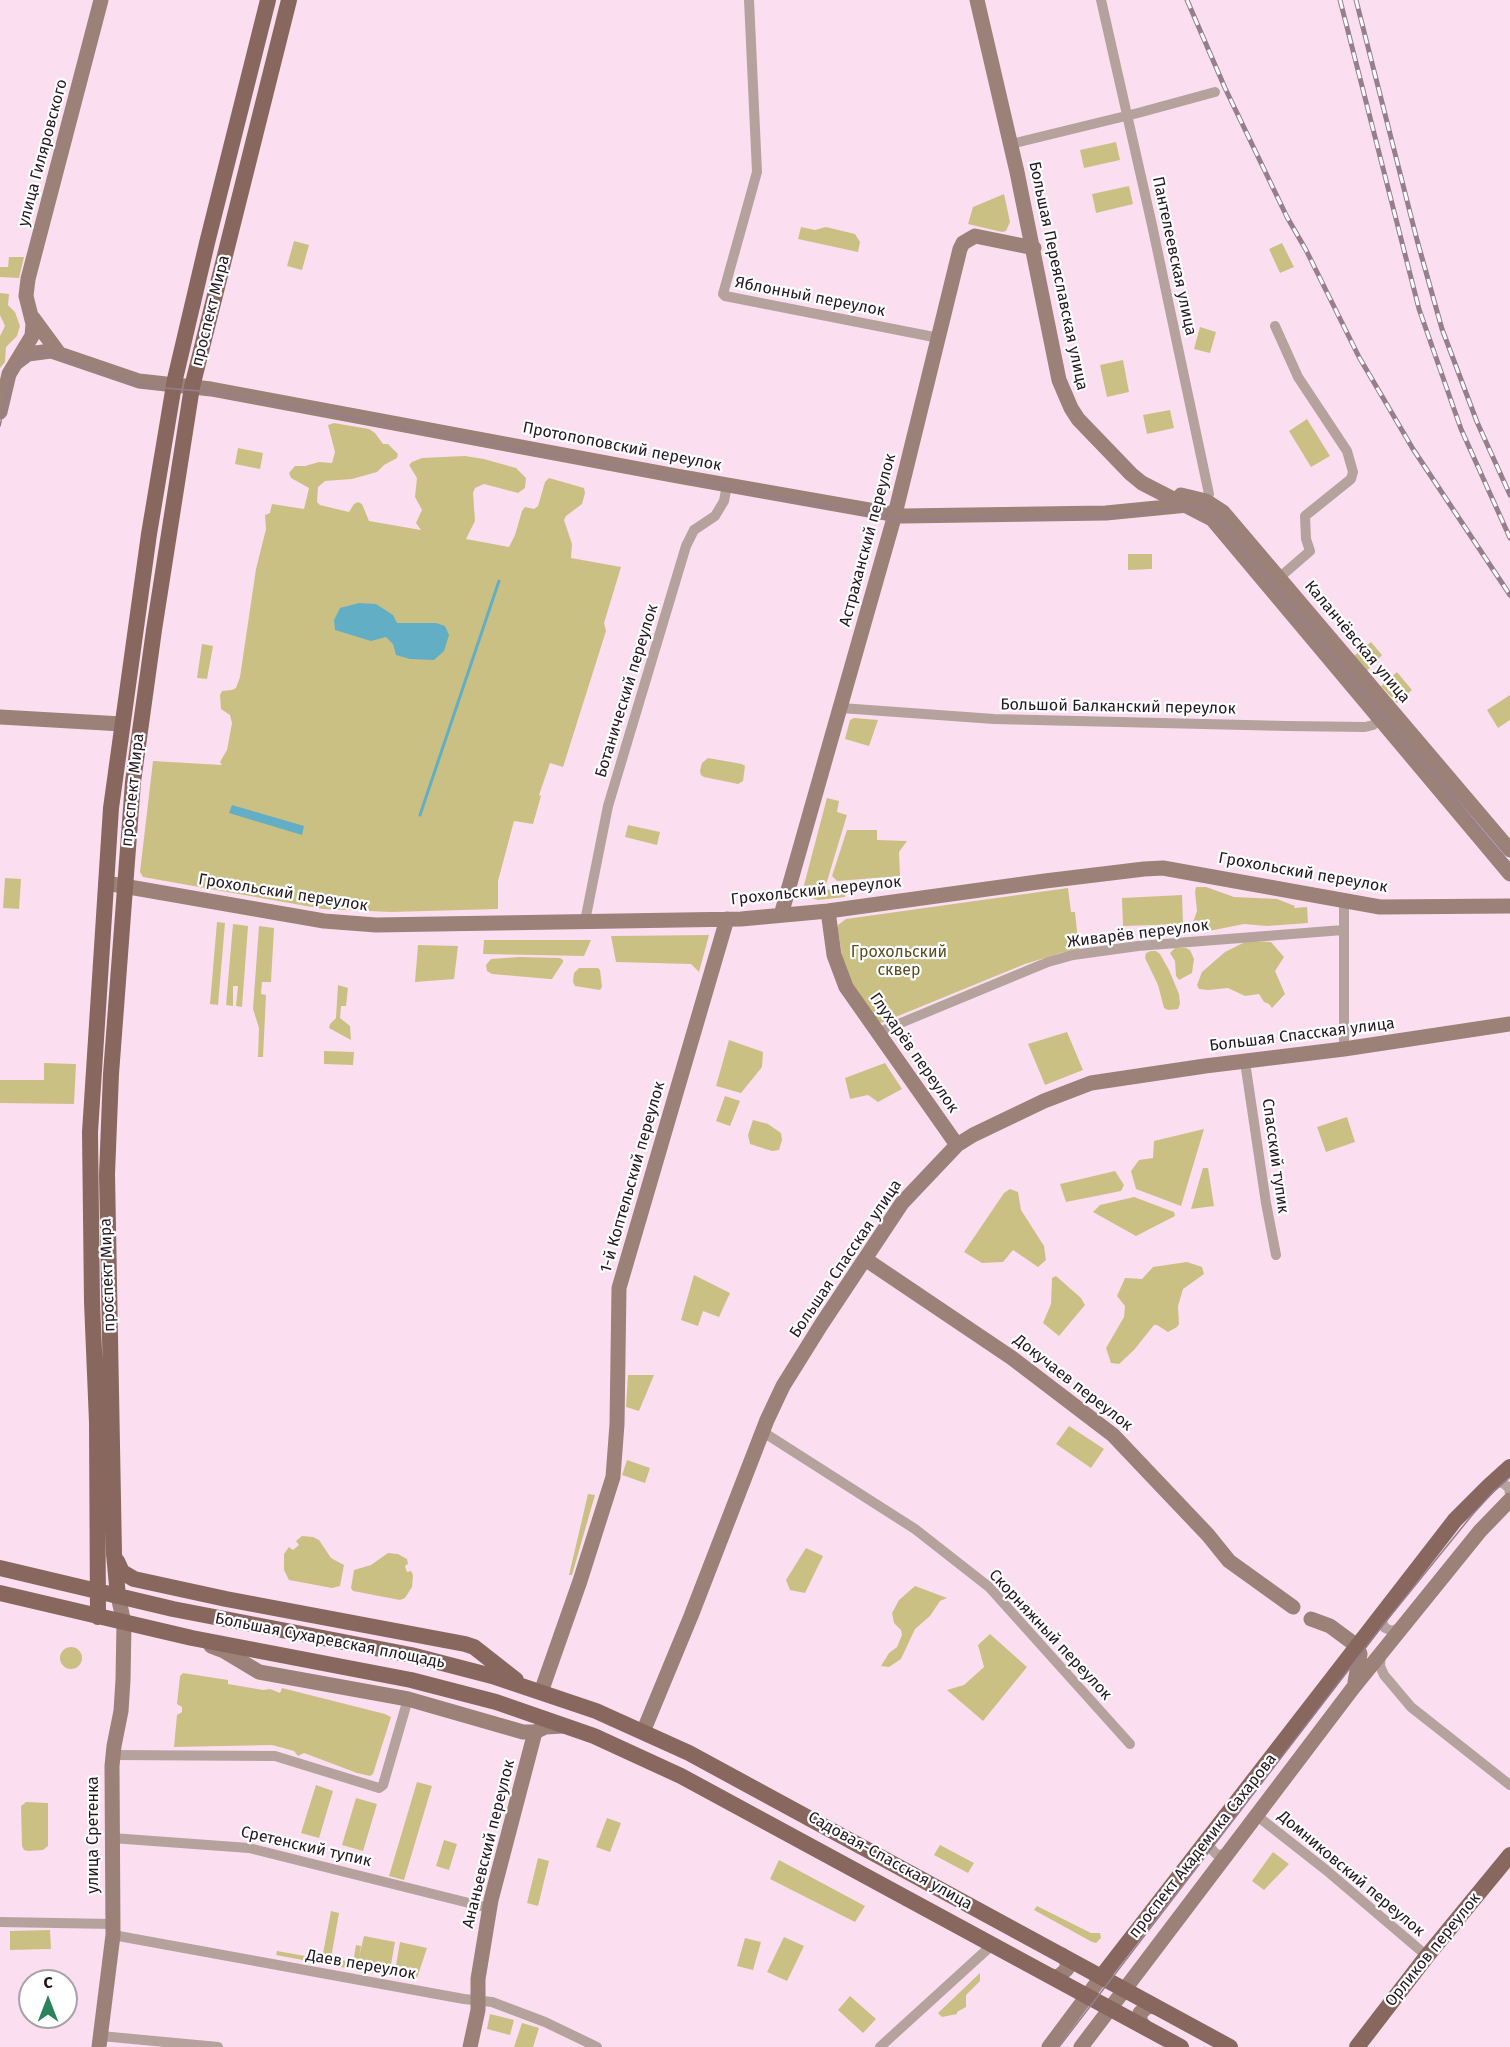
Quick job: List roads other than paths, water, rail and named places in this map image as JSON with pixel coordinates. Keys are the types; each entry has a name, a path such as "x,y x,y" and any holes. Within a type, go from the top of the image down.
{"main road":[{"name":"проспект Мира","path":"98,1617 90,1132 111,808 160,460 174,385 268,0"},
{"name":"проспект Мира","path":"118,1596 114,1554 108,1121 124,885 137,746 192,387 289,0"},
{"name":"проспект Академика Сахарова","path":"1102,1976 1455,1521 1510,1467"},
{"path":"114,1554 122,1572 134,1579 225,1599 465,1644 474,1647 524,1686"},
{"name":"Большая Сухаревская площадь","path":"0,1568 173,1609 411,1655 541,1692"},
{"name":"Большая Сухаревская площадь","path":"0,1593 167,1633 411,1680 539,1715"},
{"name":"Садовая-Спасская улица","path":"541,1692 596,1711 689,1754 1230,2047"},
{"name":"Садовая-Спасская улица","path":"539,1715 638,1755 681,1776 1181,2047"},
{"name":"Орликов переулок","path":"1358,2047 1427,1956 1510,1855"}],"street":[{"name":"улица Гиляровского","path":"0,411 7,380 32,336 31,316 26,296 28,279 101,0"},
{"name":"Яблонный переулок","path":"749,0 757,172 723,294 939,338"},
{"name":"Большая Переяславская улица","path":"977,0 1011,144 1065,397 1078,418 1131,474 1155,490 1188,506"},
{"name":"Пантелеевская улица","path":"1101,0 1209,494 1206,501"},
{"path":"1011,144 1215,92"},
{"name":"Астраханский переулок","path":"781,915 895,515 963,243 969,238 981,236 1034,248"},
{"name":"улица Гиляровского","path":"31,316 58,352"},
{"path":"1275,326 1298,377 1347,451 1353,472 1351,479 1305,516 1306,539 1310,551 1280,577"},
{"path":"16,363 34,352 58,352"},
{"name":"Протопоповский переулок","path":"58,352 139,381 211,389 895,515 1106,513 1188,506"},
{"name":"Ботанический переулок","path":"585,921 608,806 686,546 693,530 715,516 724,501 727,485"},
{"name":"Каланчёвская улица","path":"1155,490 1206,501 1223,512 1280,577 1510,874"},
{"path":"1188,506 1206,501"},
{"name":"Каланчёвская улица","path":"1188,506 1212,519 1386,716 1510,850"},
{"name":"Большой Балканский переулок","path":"841,708 952,716 1365,727 1386,716"},
{"path":"0,717 122,724"},
{"name":"Грохольский переулок","path":"106,883 345,923 408,925 727,919 781,915 828,911 1154,868 1182,870 1344,901 1392,907 1510,906"},
{"path":"1344,901 1344,1049"},
{"name":"Глухарёв переулок","path":"828,911 833,947 840,972 850,993 957,1145"},
{"name":"1-й Коптельский переулок","path":"541,1692 613,1477 618,1408 619,1288 727,919"},
{"name":"Живарёв переулок","path":"879,1032 1048,962 1066,957 1138,946 1343,930"},
{"name":"Большая Спасская улица","path":"643,1732 783,1386 902,1203 957,1145 1044,1101 1091,1083 1510,1024"},
{"name":"Спасский тупик","path":"1245,1062 1276,1255"},
{"name":"Докучаев переулок","path":"865,1259 1012,1358 1113,1435 1240,1570 1293,1607"},
{"name":"Скорняжный переулок","path":"763,1432 915,1529 989,1587 1130,1744"},
{"path":"1489,1486 1495,1482 1503,1483 1509,1488 1509,1498"},
{"name":"проспект Академика Сахарова","path":"1081,2047 1353,1688 1509,1498"},
{"path":"62,1608 74,1605 77,1597 75,1589 68,1584"},
{"name":"улица Сретенка","path":"100,2041 113,1930 113,1755 121,1711 124,1623 118,1596"},
{"path":"167,1633 160,1628 158,1620 161,1612 173,1609"},
{"path":"1384,1612 1382,1622 1385,1628 1395,1630 1401,1627"},
{"path":"1311,1619 1330,1626 1357,1646 1360,1654 1359,1666 1353,1688"},
{"path":"192,1638 224,1651 259,1672 408,1699 523,1732 535,1732 556,1725 567,1726"},
{"path":"1381,1653 1380,1666 1384,1675 1411,1707 1510,1785"},
{"path":"113,1755 275,1756 379,1788 385,1777 408,1699"},
{"name":"Ананьевский переулок","path":"470,2047 478,2010 478,1979 489,1908 535,1732"},
{"name":"Домниковский переулок","path":"1256,1815 1326,1870 1427,1956"},
{"path":"1211,1837 1209,1846 1216,1854 1222,1855 1230,1850"},
{"name":"Сретенский тупик","path":"112,1838 249,1848 489,1908"},
{"name":"Даев переулок","path":"0,1922 113,1930 492,2002 518,2011 597,2047"},
{"path":"880,2047 992,1945"},
{"path":"1050,1976 1062,1976 1067,1970 1067,1962 1062,1955"},
{"name":"проспект Академика Сахарова","path":"1049,2047 1102,1976"},
{"path":"1145,2027 1140,2021 1140,2013 1145,2007 1156,2007"},
{"path":"100,2041 218,2047"}],"water":[{"path":"359,603 376,604 393,615 397,623 436,623 445,626 449,635 444,651 434,660 410,659 396,655 393,644 386,637 371,641 335,630 334,620 340,608"},
{"path":"232,805 304,826 302,835 229,813"}],"waterway":[{"path":"420,815 499,581"}],"tram line":[{"path":"0,426 10,380 16,367 26,358 43,353 153,387 211,392 894,518 1106,517 1192,507 1204,509 1221,523 1384,718 1510,863"},
{"path":"1059,2047 1383,1625 1473,1514 1510,1477"}],"railway":[{"path":"1187,0 1225,88 1287,217 1306,250 1359,357 1413,449 1510,595"},
{"path":"1340,0 1419,309 1461,429 1510,538"},
{"path":"1356,0 1442,329 1477,422 1510,495"}],"park label":[{"name":"Грохольский сквер","path":"899,962"}]}
